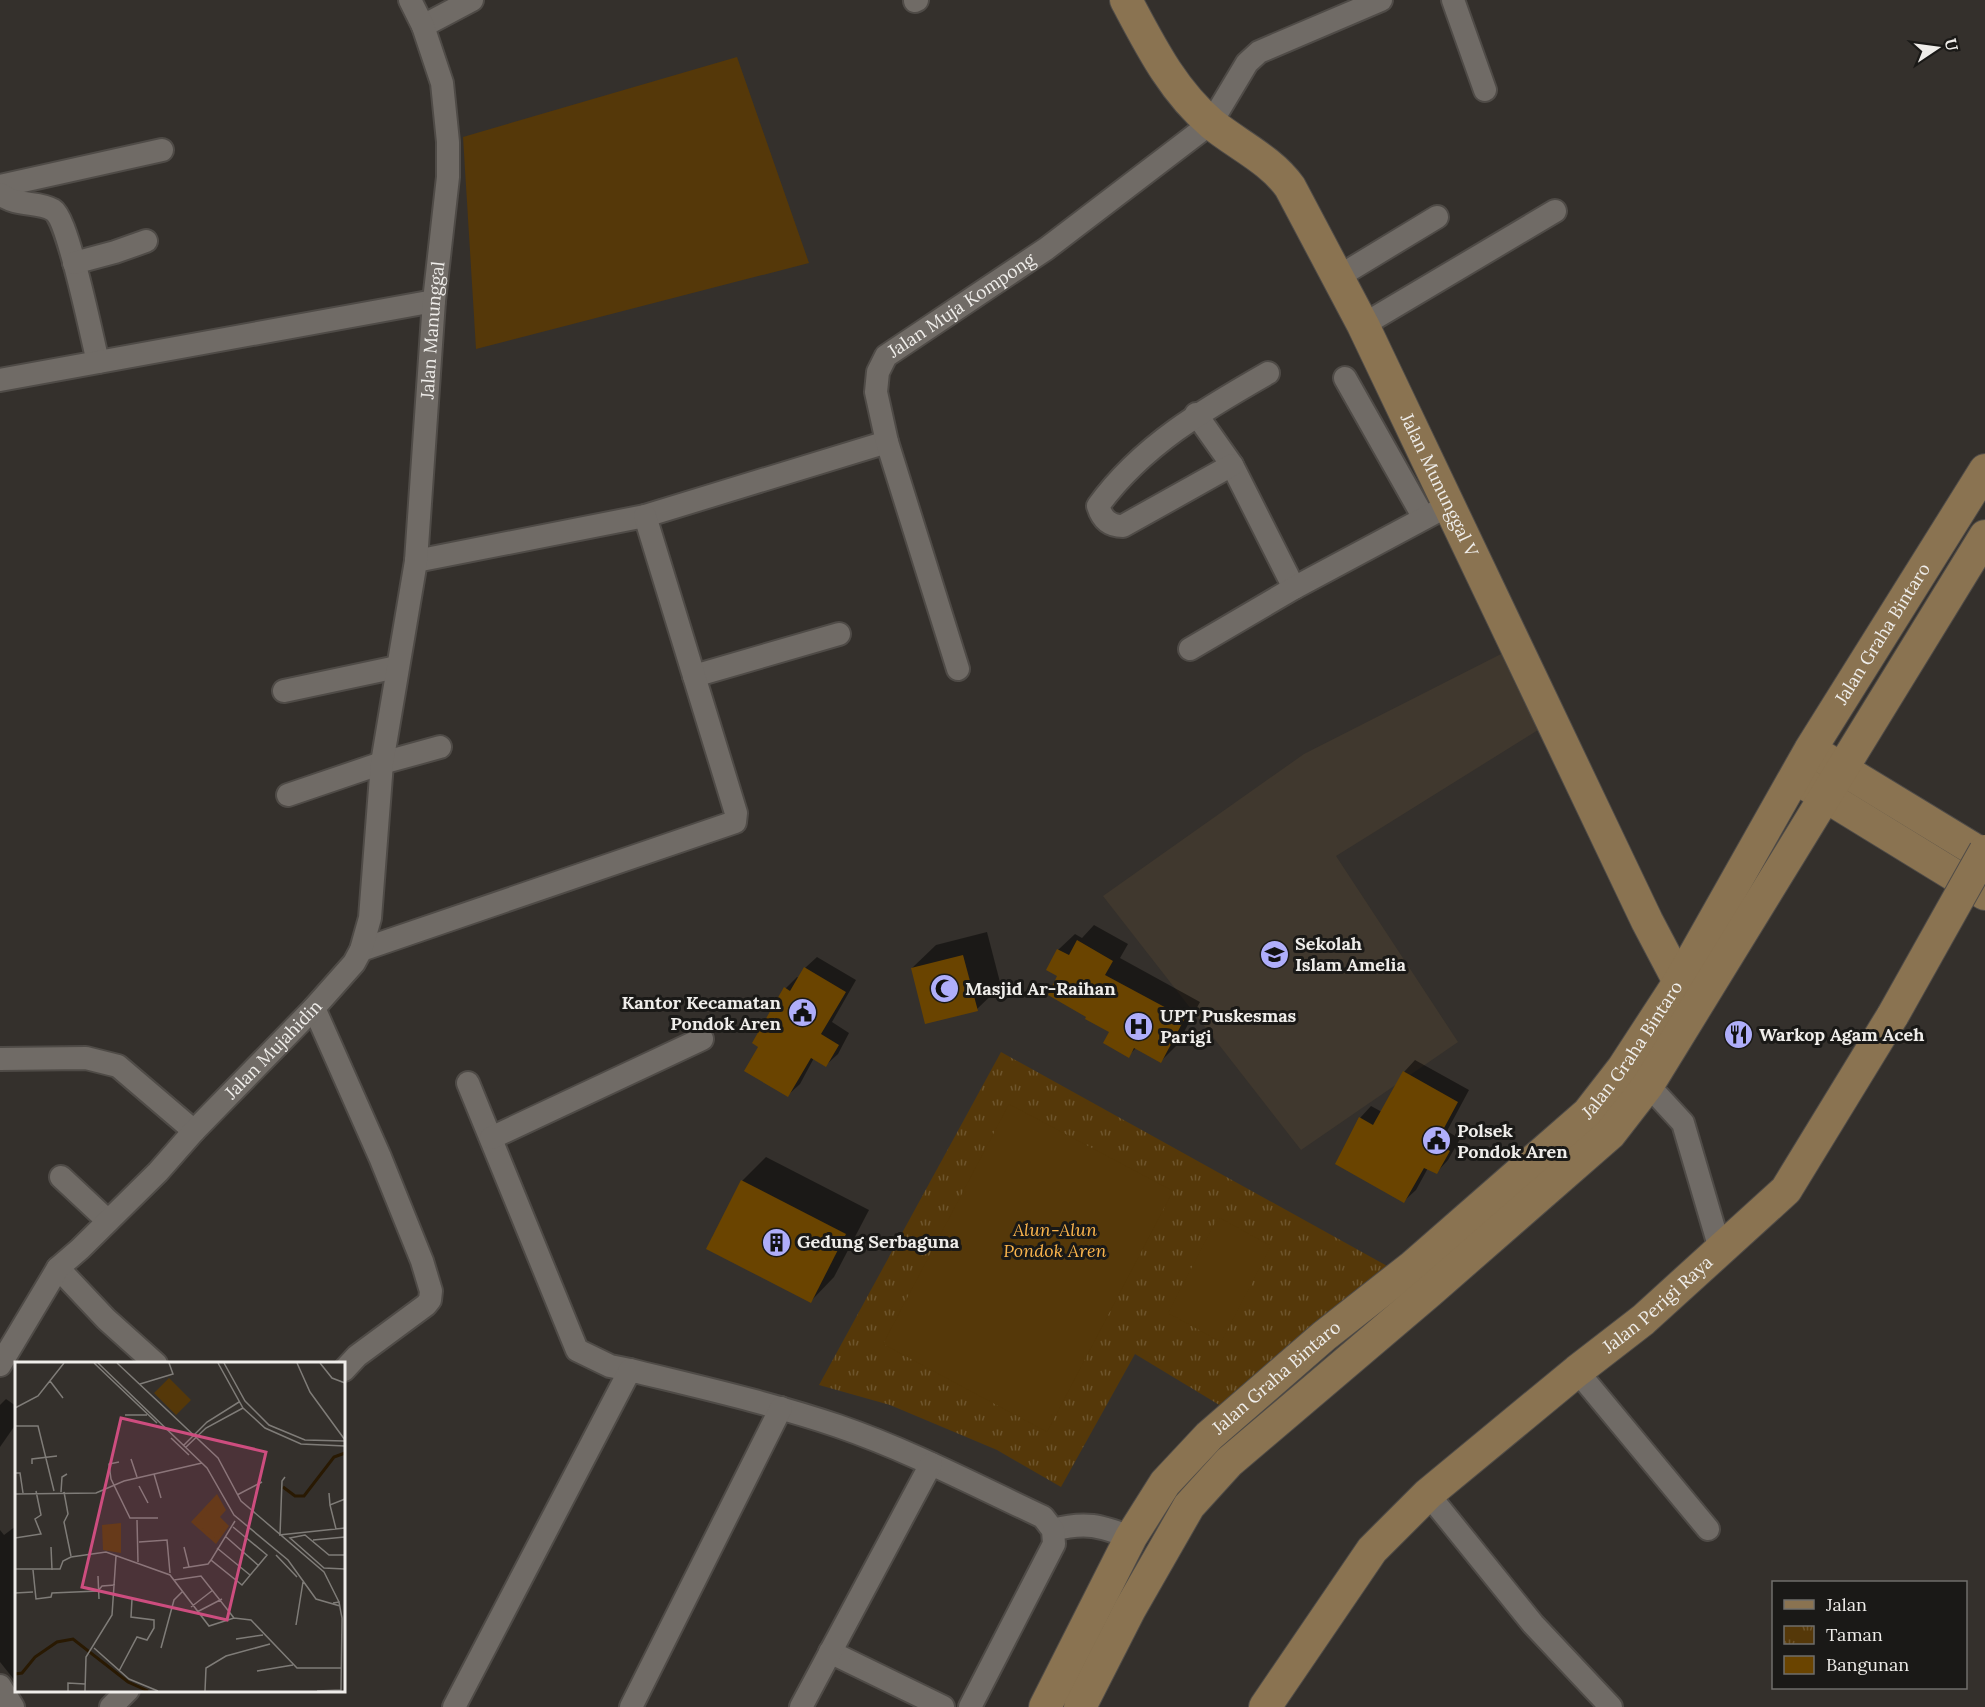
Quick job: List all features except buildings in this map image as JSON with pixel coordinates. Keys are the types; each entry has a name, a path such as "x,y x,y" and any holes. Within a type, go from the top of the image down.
{"main road":[{"name":"Jalan Mununggal V","path":"1126,0 1174,85 1211,123 1281,175 1290,187 1363,325 1436,512 1695,1012"},
{"name":"Jalan Graha Bintaro","path":"1636,1077 1679,982 1810,750 1985,470"},
{"name":"Jalan Graha Bintaro","path":"1080,1707 1130,1609 1189,1506 1229,1462 1421,1279 1588,1113 1636,1077 1695,1012 1985,536"},
{"path":"1810,750 1985,856"},
{"path":"1794,778 1985,894"},
{"name":"Jalan Perigi Raya","path":"1266,1707 1372,1550 1428,1494 1577,1371 1643,1320 1786,1190 1893,1015 1985,850"},
{"name":"Jalan Graha Bintaro","path":"1045,1707 1131,1537 1165,1483 1209,1436 1324,1336 1421,1279"}],"street":[{"name":"Jalan Manunggal","path":"397,667 416,561 434,301 448,177 448,142 442,83 423,26 410,0"},
{"path":"423,26 472,0"},
{"path":"1211,123 1247,63 1259,52 1381,0"},
{"path":"1453,0 1485,90"},
{"name":"Jalan Muja Kompong","path":"958,669 887,442 876,392 878,372 885,357 1046,249 1211,123"},
{"path":"0,186 162,150"},
{"path":"0,194 9,201 52,209 59,216 74,263 98,362"},
{"path":"1363,325 1555,211"},
{"path":"1338,277 1437,217"},
{"path":"74,263 146,241"},
{"path":"0,380 434,301"},
{"path":"1232,465 1123,526 1115,526 1106,521 1098,506 1156,444 1196,414 1268,373"},
{"path":"1190,649 1294,588 1436,512 1345,378"},
{"path":"1196,414 1232,465 1294,588"},
{"path":"416,561 645,516 887,442"},
{"path":"361,950 735,822 736,813 645,516"},
{"path":"694,676 839,634"},
{"path":"284,691 397,667"},
{"name":"Jalan Mujahidin","path":"10,1360 58,1268 108,1221 314,1008 354,963 361,950 370,918 382,763 397,667"},
{"path":"288,795 382,763 440,747"},
{"path":"314,1008 380,1157 422,1261 431,1291 430,1300 426,1305 357,1356 345,1369"},
{"path":"491,1138 702,1039"},
{"path":"0,1059 86,1058 118,1066 194,1131"},
{"path":"1636,1077 1683,1123 1720,1249"},
{"path":"468,1083 577,1350 610,1366 781,1408 839,1427 931,1464 1043,1517 1053,1530 1054,1544 970,1707"},
{"path":"61,1177 108,1221"},
{"path":"58,1268 106,1319 154,1362"},
{"path":"454,1707 630,1370"},
{"path":"1577,1371 1708,1529"},
{"path":"631,1707 781,1408"},
{"path":"801,1707 931,1464"},
{"path":"1428,1494 1533,1624 1611,1707"},
{"path":"1053,1530 1074,1524 1100,1526 1131,1537"},
{"path":"830,1652 943,1707"},
{"path":"111,1707 126,1692"}],"shaded area":[{"name":"Sekolah Islam Amelia","path":"1505,652 1546,725 1336,856 1458,1042 1301,1150 1103,896 1304,754"}],"green space":[{"path":"737,57 809,263 476,349 463,137"},
{"name":"Alun-Alun Pondok Aren","path":"1001,1052 1389,1267 1226,1409 1135,1354 1061,1487 997,1450 890,1405 819,1385"},
{"path":"1009,1104 1173,1191 1047,1432 883,1344"},
{"path":"1218,1217 1271,1246 1221,1342 1168,1313"}],"place":[{"name":"Sekolah Islam Amelia","path":"1274,954"},
{"name":"Masjid Ar-Raihan","path":"944,989"},
{"name":"Kantor Kecamatan Pondok Aren","path":"802,1013"},
{"name":"UPT Puskesmas Parigi","path":"1139,1026"},
{"name":"Warkop Agam Aceh","path":"1738,1035"},
{"name":"Polsek Pondok Aren","path":"1436,1141"},
{"name":"Gedung Serbaguna","path":"776,1242"}]}
